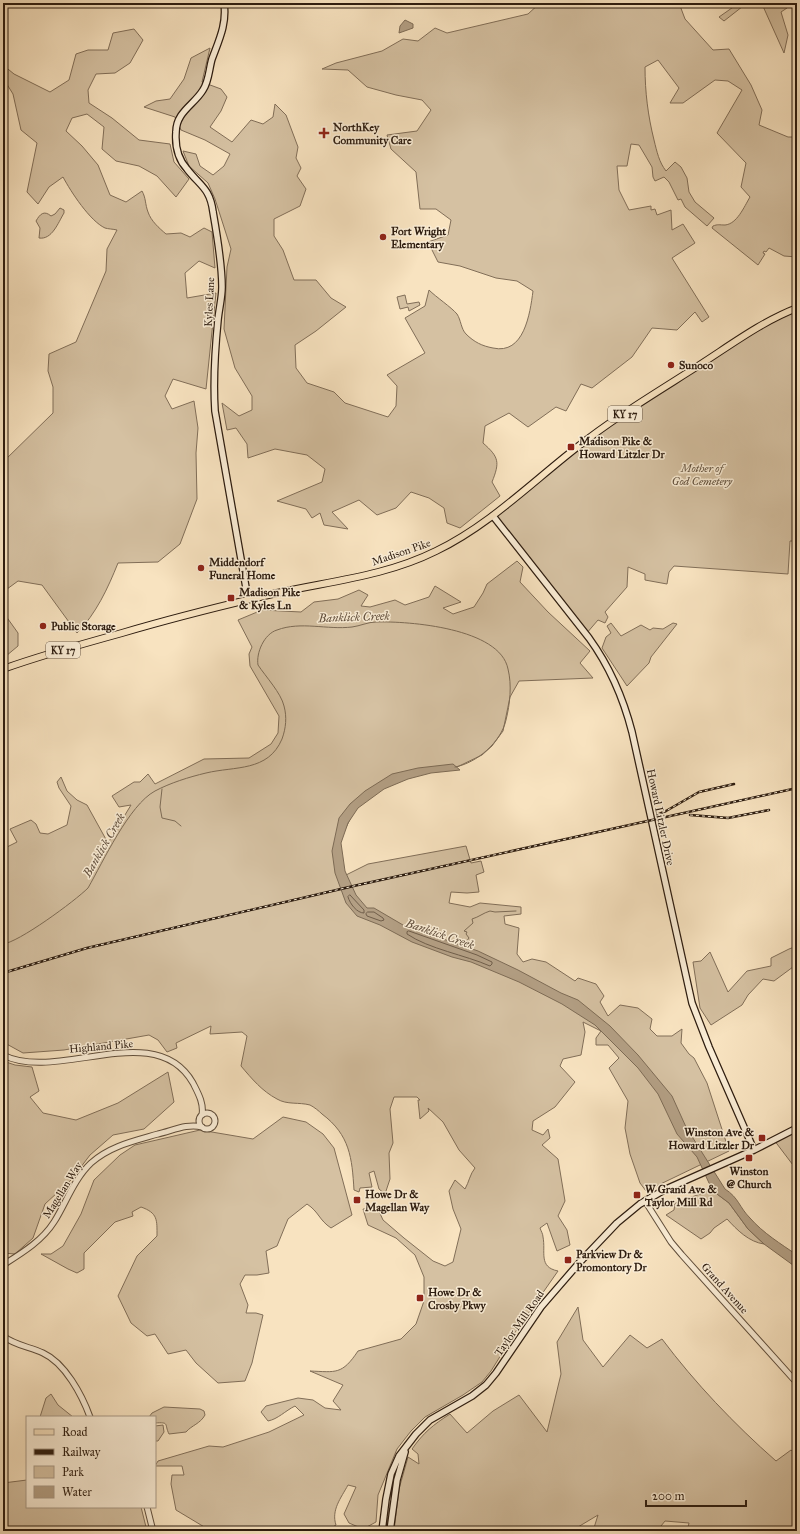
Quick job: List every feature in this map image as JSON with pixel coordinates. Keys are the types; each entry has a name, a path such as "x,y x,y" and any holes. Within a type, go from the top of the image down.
{"main road":[{"name":"Kyles Lane","path":"224,3 223,27 212,59 206,85 198,97 182,113 177,124 176,137 181,159 186,169 207,192 210,198 213,213 222,285 213,385 214,411 248,599"},
{"name":"Madison Pike","path":"3,670 46,654 134,629 248,599 366,575 420,558 450,544 493,516 577,447 599,431 750,332 774,318 797,308"},
{"name":"Howard Litzler Drive","path":"493,516 589,638 600,654 616,683 632,732 692,1003 707,1042 754,1150"},
{"name":"Taylor Mill Road","path":"382,1531 386,1499 392,1474 399,1456 424,1425 438,1415 472,1396 486,1385 552,1293 609,1231 628,1213 664,1190 754,1150 797,1128"},
{"name":"Taylor Mill Road","path":"390,1531 396,1480 405,1449"}],"street":[{"name":"Highland Pike","path":"3,1056 27,1062 44,1062 133,1052 159,1055 172,1062 186,1074 197,1090 202,1103 210,1113"},
{"name":"Highland Pike","path":"200,1117 202,1103"},
{"path":"210,1113 214,1117 214,1125 207,1129 202,1127 200,1117 210,1113"},
{"name":"Magellan Way","path":"190,1126 200,1117"},
{"name":"Magellan Way","path":"3,1265 24,1252 43,1236 53,1224 81,1175 102,1155 120,1145 190,1126 202,1127"},
{"name":"Grand Avenue","path":"645,1201 671,1242 797,1383"},
{"path":"3,1336 50,1357 78,1390 90,1416"},
{"path":"147,1508 153,1531"}],"green space":[{"path":"540,3 679,3 685,19 713,50 729,49 751,85 762,110 759,125 788,137 797,137 797,257 784,256 769,248 766,252 764,251 763,253 765,254 758,265 712,228 715,225 725,225 733,222 740,214 750,197 741,187 746,163 717,133 742,90 728,81 715,80 683,103 670,103 679,88 658,60 645,67 649,113 657,153 660,160 666,171 675,162 681,167 687,178 689,192 695,202 714,218 707,226 685,207 681,199 678,200 669,182 664,177 655,181 652,167 639,145 631,144 627,166 617,166 619,190 629,210 651,206 651,210 655,209 657,215 671,210 672,230 683,224 695,243 672,258 709,317 702,322 695,312 677,330 652,328 632,357 592,388 581,384 566,411 556,407 528,427 509,413 485,426 483,443 495,456 497,465 492,482 500,496 460,528 447,523 444,508 429,498 411,492 396,508 377,515 359,500 332,512 348,529 324,525 320,513 312,518 306,509 277,501 322,482 325,469 307,455 275,449 248,458 247,444 236,428 227,430 222,403 239,416 252,410 252,396 235,368 224,329 227,267 231,249 215,199 208,183 189,166 183,151 196,154 200,166 213,175 224,166 230,154 205,140 181,130 175,117 144,107 156,101 170,99 184,79 191,58 210,48 202,82 221,89 227,97 221,111 210,127 232,142 251,120 263,124 273,117 275,104 286,115 298,147 296,158 301,168 297,176 306,189 300,206 274,219 274,236 283,250 294,280 316,280 331,298 346,307 316,331 295,345 296,368 307,383 334,392 345,403 388,417 396,406 397,386 387,375 425,353 405,318 425,306 429,290 457,314 464,332 472,339 485,346 503,349 512,345 524,331 530,311 533,291 517,281 496,278 460,266 438,262 428,242 448,235 451,220 436,209 420,209 416,172 391,149 387,135 417,131 431,110 422,100 367,87 348,70 322,69 336,63 382,51 403,39 418,41 435,28 447,33 528,14"},
{"path":"739,3 747,3 724,21 719,17"},
{"path":"760,3 785,3 787,8 781,12 788,35 784,53 762,4"},
{"path":"134,29 143,40 130,63 115,73 96,74 88,90 89,103 112,118 139,140 170,144 174,162 189,179 176,197 157,176 139,166 116,161 102,149 104,127 87,114 72,118 66,131 82,146 98,165 110,195 126,202 142,191 149,215 166,234 181,233 190,237 204,228 212,232 215,268 199,261 185,273 187,298 216,293 206,389 173,379 165,396 172,409 194,401 198,428 196,453 197,499 180,544 158,562 118,563 96,609 77,633 42,585 18,581 3,592 3,462 53,413 53,387 48,371 49,354 76,342 106,271 107,249 117,230 105,228 93,219 76,198 63,177 49,187 38,204 27,192 37,143 21,130 13,94 3,78 3,65 14,74 50,92 69,80 76,54 88,50 108,50 113,33"},
{"path":"60,208 64,210 64,213 54,230 48,236 39,238 40,228 36,221 42,214 46,213 51,216"},
{"path":"405,295 407,304 419,302 420,305 409,311 408,307 400,309 397,297"},
{"name":"Mother of God Cemetery","path":"797,308 797,541 790,541 788,574 674,566 669,572 667,584 645,580 645,574 628,567 627,587 605,612 608,617 605,623 598,620 586,634 493,516 577,447 721,352"},
{"path":"517,561 523,567 520,582 548,612 590,651 580,663 593,678 519,681 510,697 503,731 492,746 482,755 457,767 439,768 396,779 357,805 338,844 342,877 368,864 466,846 471,863 481,861 484,872 476,875 479,892 451,892 449,903 470,907 480,903 521,907 521,914 504,916 505,924 519,928 517,954 523,962 532,959 546,962 575,981 578,978 596,984 604,996 600,1002 608,1016 620,1005 638,1008 652,1019 650,1029 657,1036 672,1036 682,1029 681,1043 694,1058 707,1083 729,1151 646,1191 640,1183 630,1154 625,1128 628,1101 609,1068 619,1058 608,1045 596,1045 596,1038 601,1031 583,1022 585,1032 581,1055 563,1059 560,1066 575,1082 555,1107 533,1121 532,1130 543,1135 548,1129 550,1138 542,1145 558,1159 565,1201 558,1216 567,1230 570,1245 557,1251 547,1223 540,1228 543,1236 545,1262 552,1269 558,1271 514,1334 491,1371 482,1382 425,1417 411,1431 397,1449 378,1495 376,1522 363,1529 349,1523 344,1514 356,1487 348,1485 336,1509 336,1525 326,1531 211,1531 176,1510 171,1484 172,1475 184,1475 182,1466 156,1466 158,1461 209,1446 223,1447 269,1432 304,1415 295,1406 275,1419 268,1421 261,1412 266,1406 298,1398 313,1400 325,1408 341,1410 333,1401 343,1385 310,1371 326,1372 338,1370 343,1368 358,1351 401,1339 416,1324 424,1301 424,1277 415,1255 396,1238 368,1225 363,1209 378,1209 383,1220 404,1238 433,1261 445,1266 453,1262 461,1229 453,1209 449,1191 455,1180 465,1189 475,1168 459,1150 443,1122 428,1108 429,1111 420,1119 418,1100 420,1100 417,1097 394,1097 390,1109 393,1143 389,1153 390,1179 385,1194 379,1189 374,1171 369,1173 372,1187 360,1188 359,1192 354,1190 348,1148 339,1130 312,1106 281,1101 272,1096 258,1084 241,1066 247,1036 242,1032 210,1034 211,1026 176,1043 177,1048 167,1052 158,1040 149,1035 64,1050 23,1053 3,1042 3,849 17,842 10,829 31,820 36,824 40,833 48,834 67,825 71,806 59,788 57,782 61,777 67,791 77,800 87,805 108,843 131,805 119,807 112,796 134,782 140,782 148,774 155,784 204,759 249,758 271,744 278,733 279,716 250,666 249,654 252,647 238,620 262,610 301,612 314,602 338,599 359,590 368,595 361,606 370,607 395,600 405,605 429,597 435,586 461,602 443,608 453,614 474,607 487,584"},
{"path":"3,612 18,633 18,646 6,656 3,653"},
{"path":"611,623 621,636 641,625 650,630 653,628 663,629 673,623 677,624 651,657 649,663 627,686 602,648 606,637 611,633 607,626"},
{"path":"797,946 797,964 774,981 763,979 748,995 742,1005 711,1025 700,1008 693,962 701,961 710,952 728,992 747,971 771,966 771,958"},
{"path":"3,1061 15,1065 32,1067 39,1091 30,1097 43,1113 76,1120 118,1103 168,1072 174,1102 144,1129 113,1135 90,1155 71,1180 45,1204 33,1238 15,1254 3,1253"},
{"path":"283,1117 306,1122 323,1134 334,1148 352,1215 331,1228 307,1204 288,1219 277,1246 266,1251 269,1273 245,1275 240,1284 248,1305 246,1313 263,1315 252,1363 245,1381 218,1383 196,1363 186,1350 168,1354 155,1334 147,1336 131,1323 118,1296 137,1256 157,1236 157,1226 154,1215 147,1209 141,1207 132,1212 133,1216 115,1222 84,1253 84,1269 77,1273 41,1254 51,1254 63,1246 81,1214 94,1180 120,1155 135,1145 200,1130 253,1139"},
{"path":"793,1130 797,1136 796,1169 774,1140"},
{"path":"714,1189 717,1194 729,1203 748,1229 764,1244 748,1238 727,1219 701,1239 666,1215 674,1210 675,1203"},
{"path":"578,1307 583,1340 603,1367 630,1335 647,1348 662,1339 716,1403 745,1433 776,1461 791,1450 797,1455 797,1531 687,1531 689,1523 665,1521 657,1531 593,1531 598,1515 578,1527 584,1527 584,1531 535,1531 534,1529 524,1527 526,1531 394,1531 399,1489 408,1457 419,1464 418,1454 412,1449 429,1429 450,1414 467,1433 493,1411 519,1395 547,1432 561,1374 557,1342"},
{"path":"51,1394 58,1405 72,1416 40,1416 46,1398"},
{"path":"164,1407 200,1409 204,1411 205,1415 186,1432 169,1434 166,1424 156,1423 156,1416 150,1416 152,1413"},
{"path":"163,1425 164,1432 158,1441 156,1441 156,1426"},
{"path":"26,1480 26,1508 141,1508 147,1531 3,1531 3,1483"}],"water":[{"path":"405,20 413,24 413,28 399,33 400,26"},
{"path":"453,764 460,770 431,773 408,779 384,789 358,808 348,823 341,843 345,871 356,895 367,908 374,908 403,925 478,951 578,1000 610,1026 638,1055 672,1096 686,1127 725,1189 730,1192 746,1214 761,1229 797,1255 797,1268 764,1244 748,1229 729,1203 717,1194 709,1183 697,1157 677,1134 658,1094 638,1068 595,1025 562,1004 519,982 471,962 452,957 412,942 380,925 357,916 346,903 335,873 332,851 339,818 350,804 365,791 392,774 418,768"}],"waterway":[{"name":"Banklick Creek","path":"3,944 21,937 59,911 88,888 117,835 126,821 145,798 155,791 193,776 250,766 268,757 276,750 282,739 284,731 286,722 285,710 280,696 258,665 258,655 262,644 268,635 277,630 295,626 343,628 373,622 409,623 451,630 471,636 489,644 501,655 508,669 510,694 506,720 499,736 487,750 472,761 455,767"},
{"path":"162,789 160,807 162,818 175,821 181,826"},
{"path":"463,946 469,938 466,934 467,932 464,931 473,923 472,919 490,911 516,911"}],"railway":[{"path":"657,815 699,792 734,784"},
{"path":"3,973 87,948 358,885 797,788"},
{"path":"690,815 728,818 769,810"}],"place":[{"name":"NorthKey Community Care","path":"324,133"},
{"name":"Fort Wright Elementary","path":"383,237"},
{"name":"Sunoco","path":"671,365"},
{"name":"Madison Pike & Howard Litzler Dr","path":"571,447"},
{"name":"Middendorf Funeral Home","path":"201,568"},
{"name":"Madison Pike & Kyles Ln","path":"231,598"},
{"name":"Public Storage","path":"43,626"},
{"name":"Winston Ave & Howard Litzler Dr","path":"762,1138"},
{"name":"Winston @ Church","path":"749,1158"},
{"name":"W Grand Ave & Taylor Mill Rd","path":"637,1195"},
{"name":"Howe Dr & Magellan Way","path":"357,1200"},
{"name":"Parkview Dr & Promontory Dr","path":"568,1260"},
{"name":"Howe Dr & Crosby Pkwy","path":"420,1298"}]}
